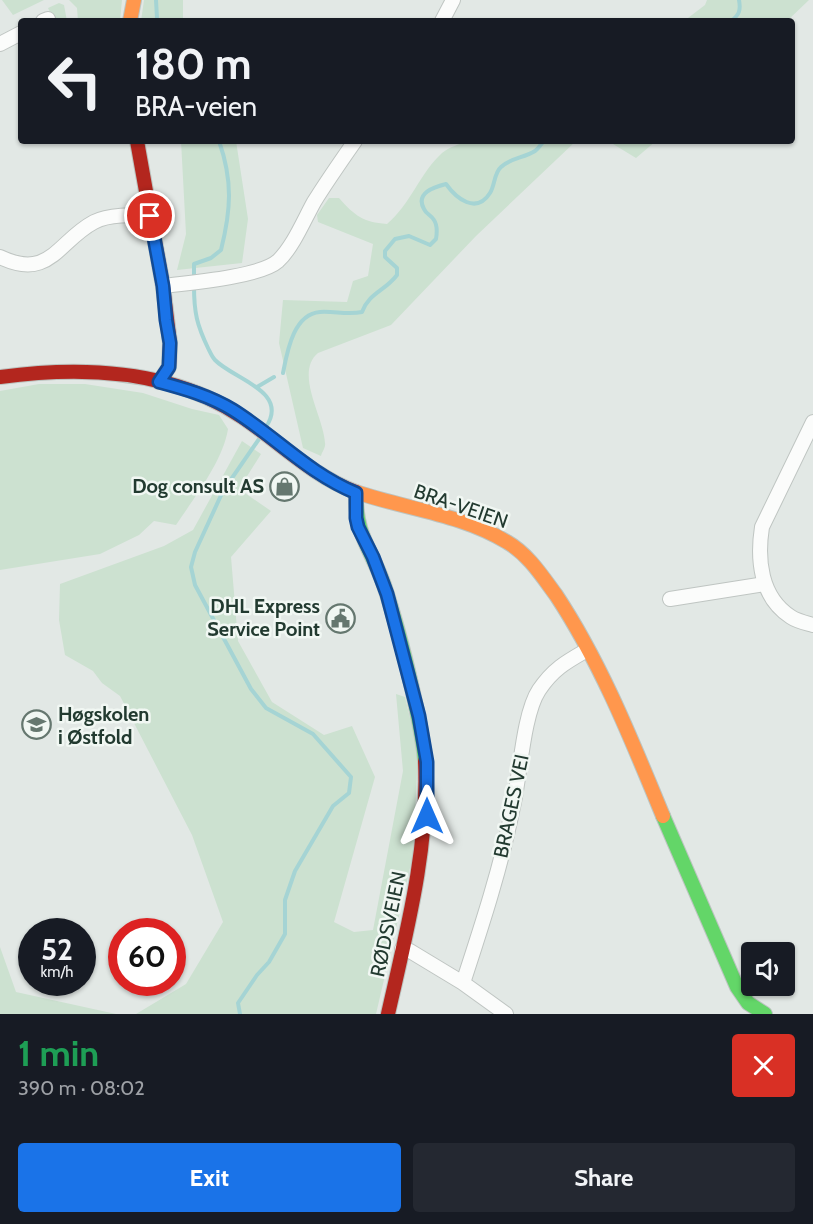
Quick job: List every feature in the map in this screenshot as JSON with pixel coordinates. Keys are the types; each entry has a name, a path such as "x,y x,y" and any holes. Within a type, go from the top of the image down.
{"main road":[{"path":"131,18 134,0"},
{"path":"138,144 163,286 170,343 169,367 159,382"},
{"name":"BRA-VEIEN","path":"0,377 40,371 70,370 114,374 159,382 193,392 218,402 263,432 317,474 356,493 465,524 507,541 527,558 564,609 603,679 739,993 747,1003 765,1014"},
{"name":"RØDSVEIEN","path":"356,493 358,527 373,557 390,607 419,716 427,762 427,816 419,875 388,1014"}],"street":[{"path":"444,18 453,0"},
{"path":"0,44 18,35"},
{"path":"163,286 252,272 278,261 352,144"},
{"path":"0,257 27,265 36,264 56,253 94,222 105,218 150,216"},
{"path":"813,422 762,527 759,545 759,566 765,584 775,602 791,617 813,625"},
{"path":"670,599 765,584"},
{"name":"BRAGES VEI","path":"463,983 491,895 509,825 529,713 537,692 555,669 587,650"},
{"path":"402,949 410,951 463,983 506,1014"}],"green space":[{"path":"2,0 44,0 13,15"},
{"path":"69,0 122,0 120,18 78,18 77,8"},
{"path":"144,0 183,0 183,18 141,18"},
{"path":"707,0 809,0 790,18 688,18 705,5"},
{"path":"59,3 64,5 66,18 53,18 48,8"},
{"path":"181,144 236,144 248,219 242,263 177,270 186,234"},
{"path":"460,144 573,144 476,236 391,325 318,353 311,362 309,383 325,446 321,456 303,448 279,343 283,300 347,302 353,281 368,276 373,244 318,222 317,215 329,198 339,198 360,217 372,222 387,224 402,208 434,161 451,147"},
{"path":"613,144 652,144 636,158"},
{"path":"39,384 85,384 143,393 219,415 228,429 220,454 207,479 176,525 154,521 139,535 100,554 0,570 0,391"},
{"path":"242,441 261,454 239,489 271,511 231,557 238,641 272,702 324,735 352,726 375,777 334,922 354,932 373,930 403,771 396,694 405,697 418,752 413,855 376,1014 136,1014 166,996 186,996 186,984 223,922 192,835 120,696 102,683 93,671 65,655 59,620 60,584 164,546 193,530"},
{"path":"0,947 18,996 34,996 116,1014 0,1014"}],"waterway":[{"path":"156,0 157,18"},
{"path":"735,18 739,12 739,0"},
{"path":"194,279 194,264 211,258 221,250 227,222 229,195 227,169 220,144"},
{"path":"283,373 293,336 303,320 311,314 320,312 362,312 369,300 397,275 397,268 385,257 385,251 395,239 409,236 430,245 436,239 435,222 425,211 422,203 427,192 446,184 466,202 479,203 490,193 501,167 535,151 541,144"},
{"path":"194,286 197,318 211,354 223,367 265,395 271,404 271,415 266,427"},
{"path":"257,387 274,377"},
{"path":"240,1014 238,1003 269,962 285,934 285,900 295,871 333,806 349,793 351,777 313,734 266,708 251,689 195,585 191,567 195,552 223,491 259,439"}],"traffic: fast":[{"path":"356,493 356,507 361,531 384,585 403,649 420,724 425,761"},
{"path":"663,816 737,987 748,1003 765,1014"}],"traffic: slow":[{"path":"131,18 134,0"},
{"path":"356,492 471,525 507,542 528,559 556,595 587,648 615,703 663,816"}],"traffic: jam":[{"path":"138,144 163,286 170,343 169,367 159,382"},
{"path":"0,377 94,372 156,380 186,389 215,401 242,417 311,468 356,492"},
{"path":"388,1014 409,920 420,857 424,825 425,761"}],"place":[{"name":"Dog consult AS","path":"285,486"},
{"name":"DHL Express Service Point","path":"341,618"},
{"name":"Høgskolen i Østfold","path":"37,725"}],"route":[{"path":"150,216 163,286 170,343 169,367 159,382 193,392 233,410 317,474 356,493 358,527 373,557 387,594 419,716 427,762 427,816"}]}
